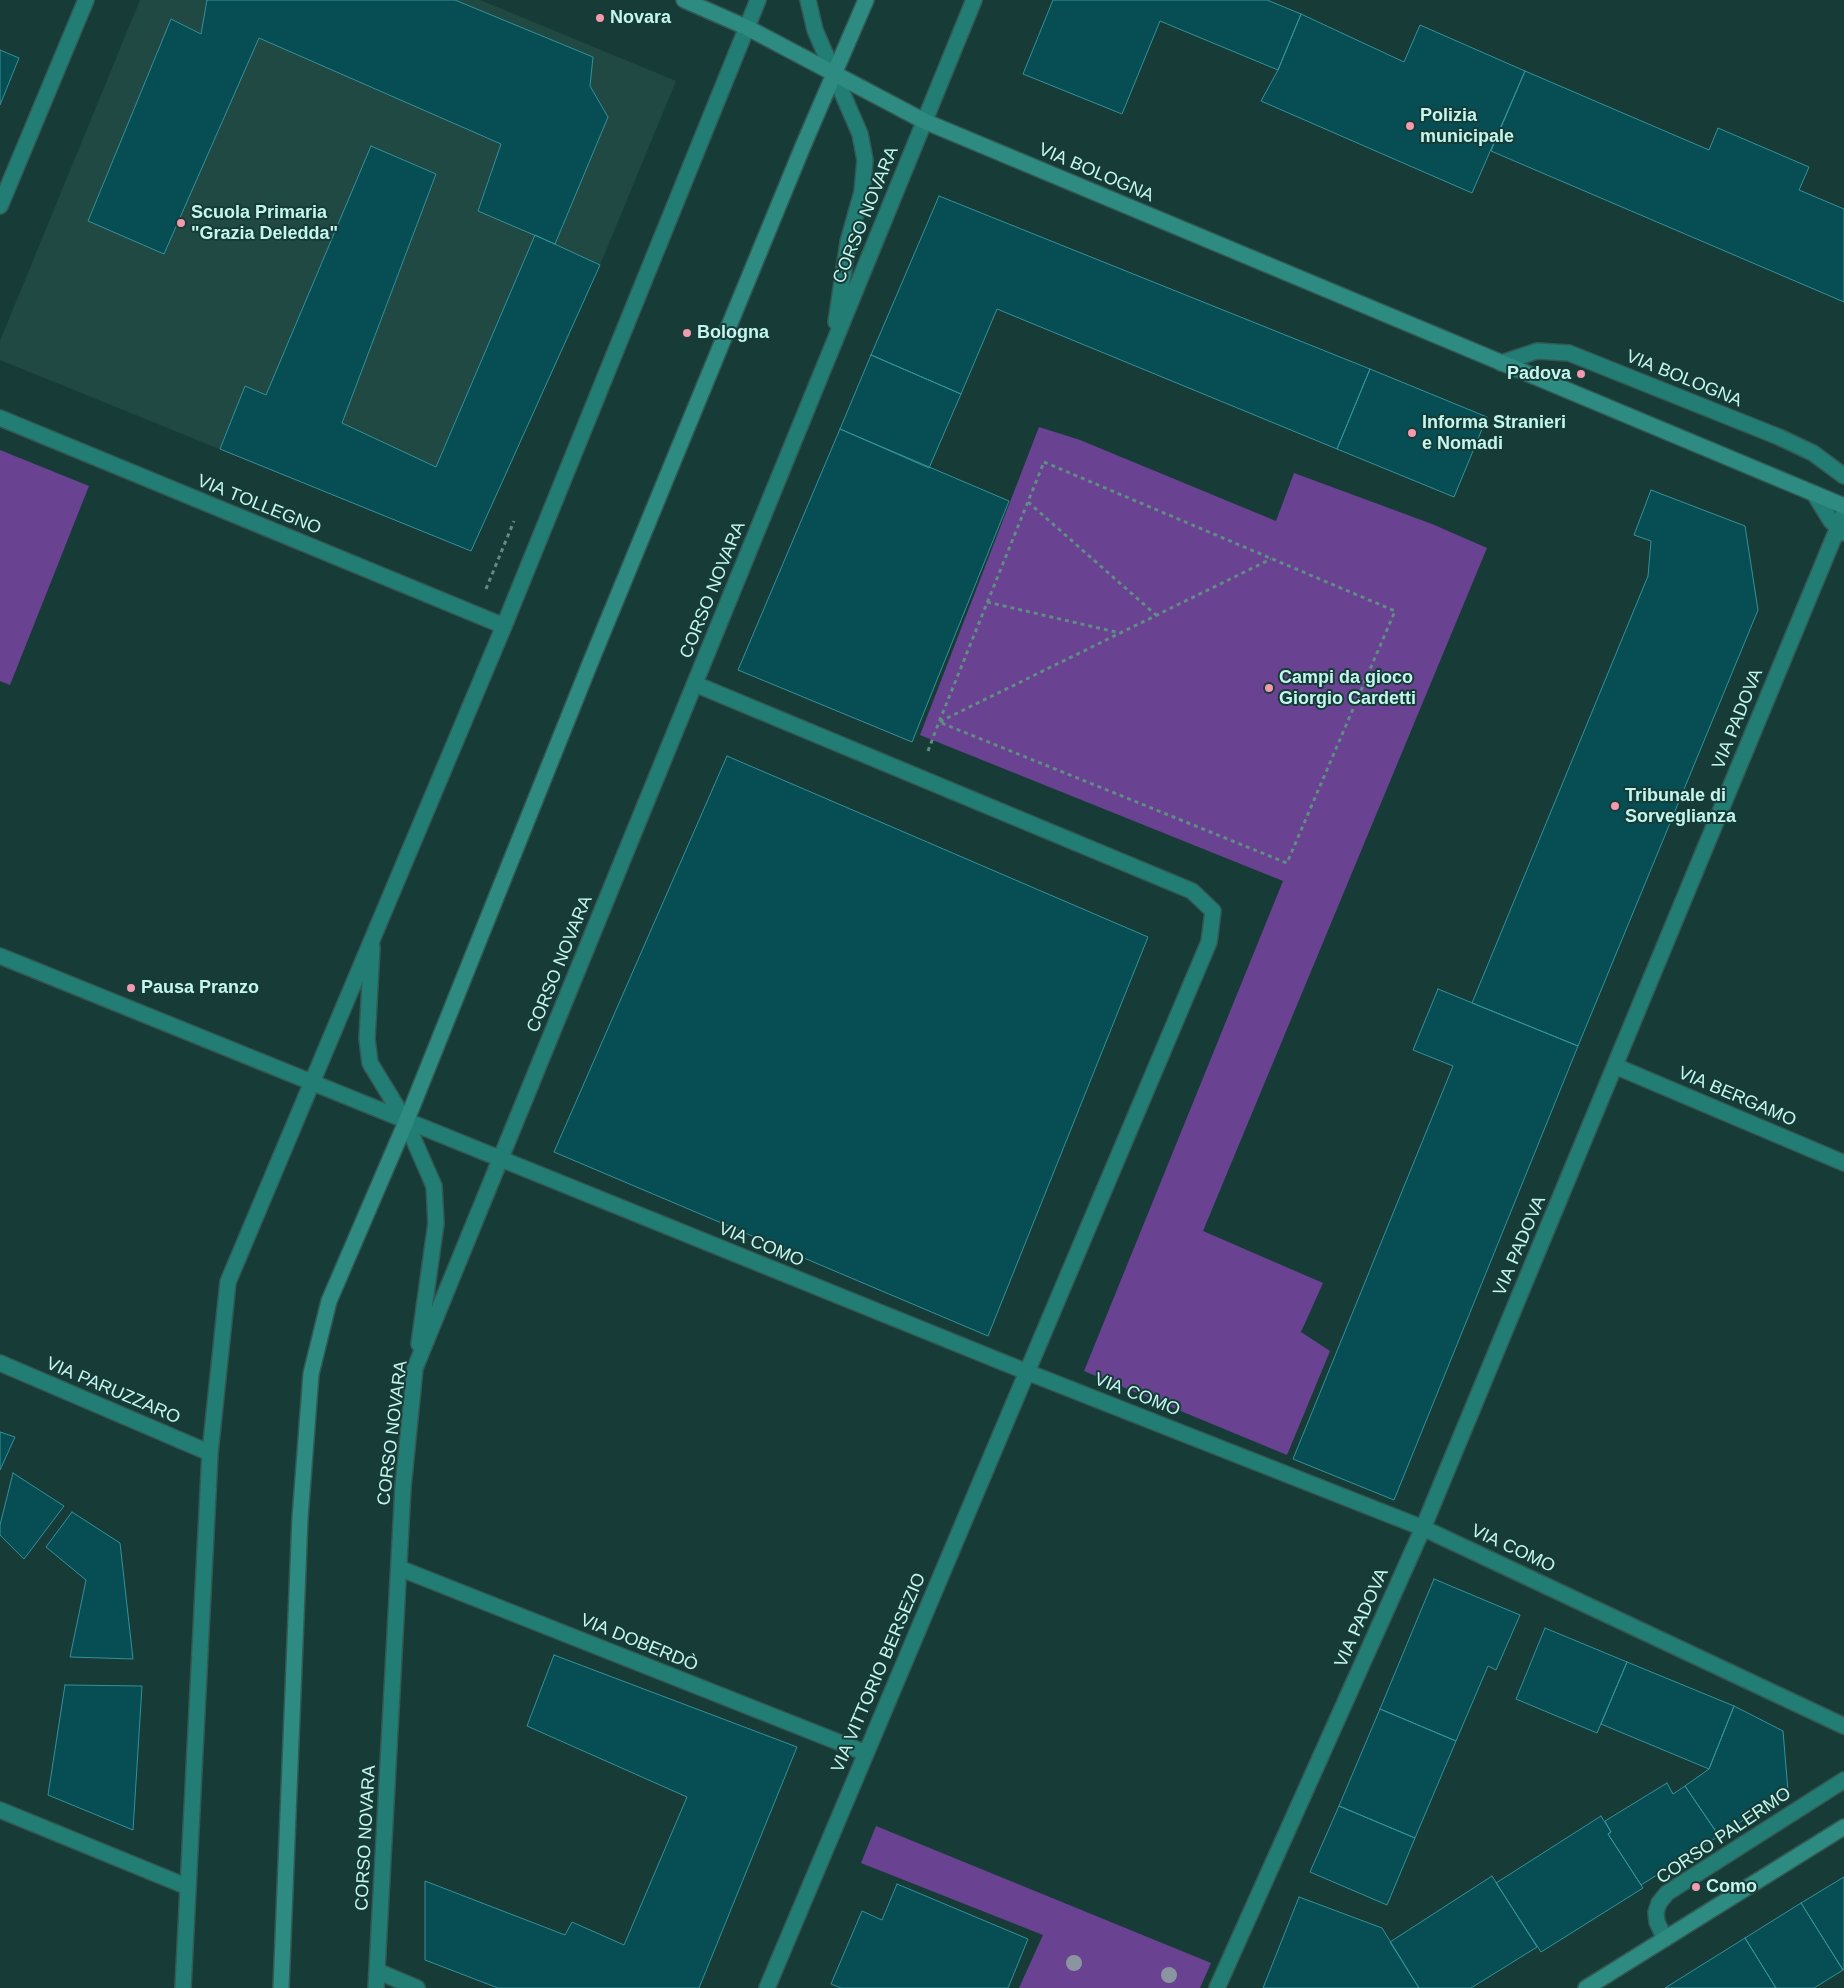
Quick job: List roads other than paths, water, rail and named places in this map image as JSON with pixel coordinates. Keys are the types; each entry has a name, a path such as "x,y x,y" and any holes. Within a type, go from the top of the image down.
{"main road":[{"name":"VIA BOLOGNA","path":"684,0 748,28 924,121 1844,506"},
{"path":"281,1988 300,1518 311,1374 329,1301 406,1122 591,662 833,74 866,0"},
{"path":"1586,1988 1844,1827"}],"street":[{"path":"0,206 86,0"},
{"path":"182,1988 210,1453 228,1282 310,1083 504,626 758,0"},
{"path":"808,0 815,30 860,134 865,160 862,192 848,242 832,348"},
{"name":"CORSO NOVARA","path":"376,1988 403,1487 415,1368 974,0"},
{"name":"VIA BOLOGNA","path":"1501,363 1537,351 1569,353 1779,437 1813,453 1844,476"},
{"name":"VIA TOLLEGNO","path":"0,418 504,626"},
{"path":"1816,495 1841,530"},
{"name":"VIA PADOVA","path":"1217,1988 1423,1528 1824,562 1841,530 1844,513"},
{"name":"VIA VITTORIO BERSEZIO","path":"695,684 1192,891 1213,911 1209,942 767,1988"},
{"path":"373,937 367,1039 370,1062 406,1122 434,1186 436,1223 415,1368"},
{"name":"VIA COMO","path":"0,956 1027,1372 1423,1528 1844,1726"},
{"name":"VIA BERGAMO","path":"1615,1066 1844,1163"},
{"name":"VIA PARUZZARO","path":"0,1363 210,1453"},
{"name":"VIA DOBERDÒ","path":"399,1568 866,1754"},
{"name":"CORSO PALERMO","path":"1665,1939 1657,1922 1656,1912 1659,1903 1667,1893 1844,1780"},
{"path":"0,1810 188,1887"},
{"path":"377,1971 417,1988"}],"place":[{"name":"Novara","path":"600,18"},
{"name":"Polizia municipale","path":"1410,126"},
{"name":"Scuola Primaria \"Grazia Deledda\"","path":"181,223"},
{"name":"Bologna","path":"687,333"},
{"name":"Padova","path":"1581,374"},
{"name":"Informa Stranieri e Nomadi","path":"1412,433"},
{"name":"Campi da gioco Giorgio Cardetti","path":"1269,688"},
{"name":"Tribunale di Sorveglianza","path":"1615,806"},
{"name":"Pausa Pranzo","path":"131,988"},
{"name":"Como","path":"1696,1887"}]}
